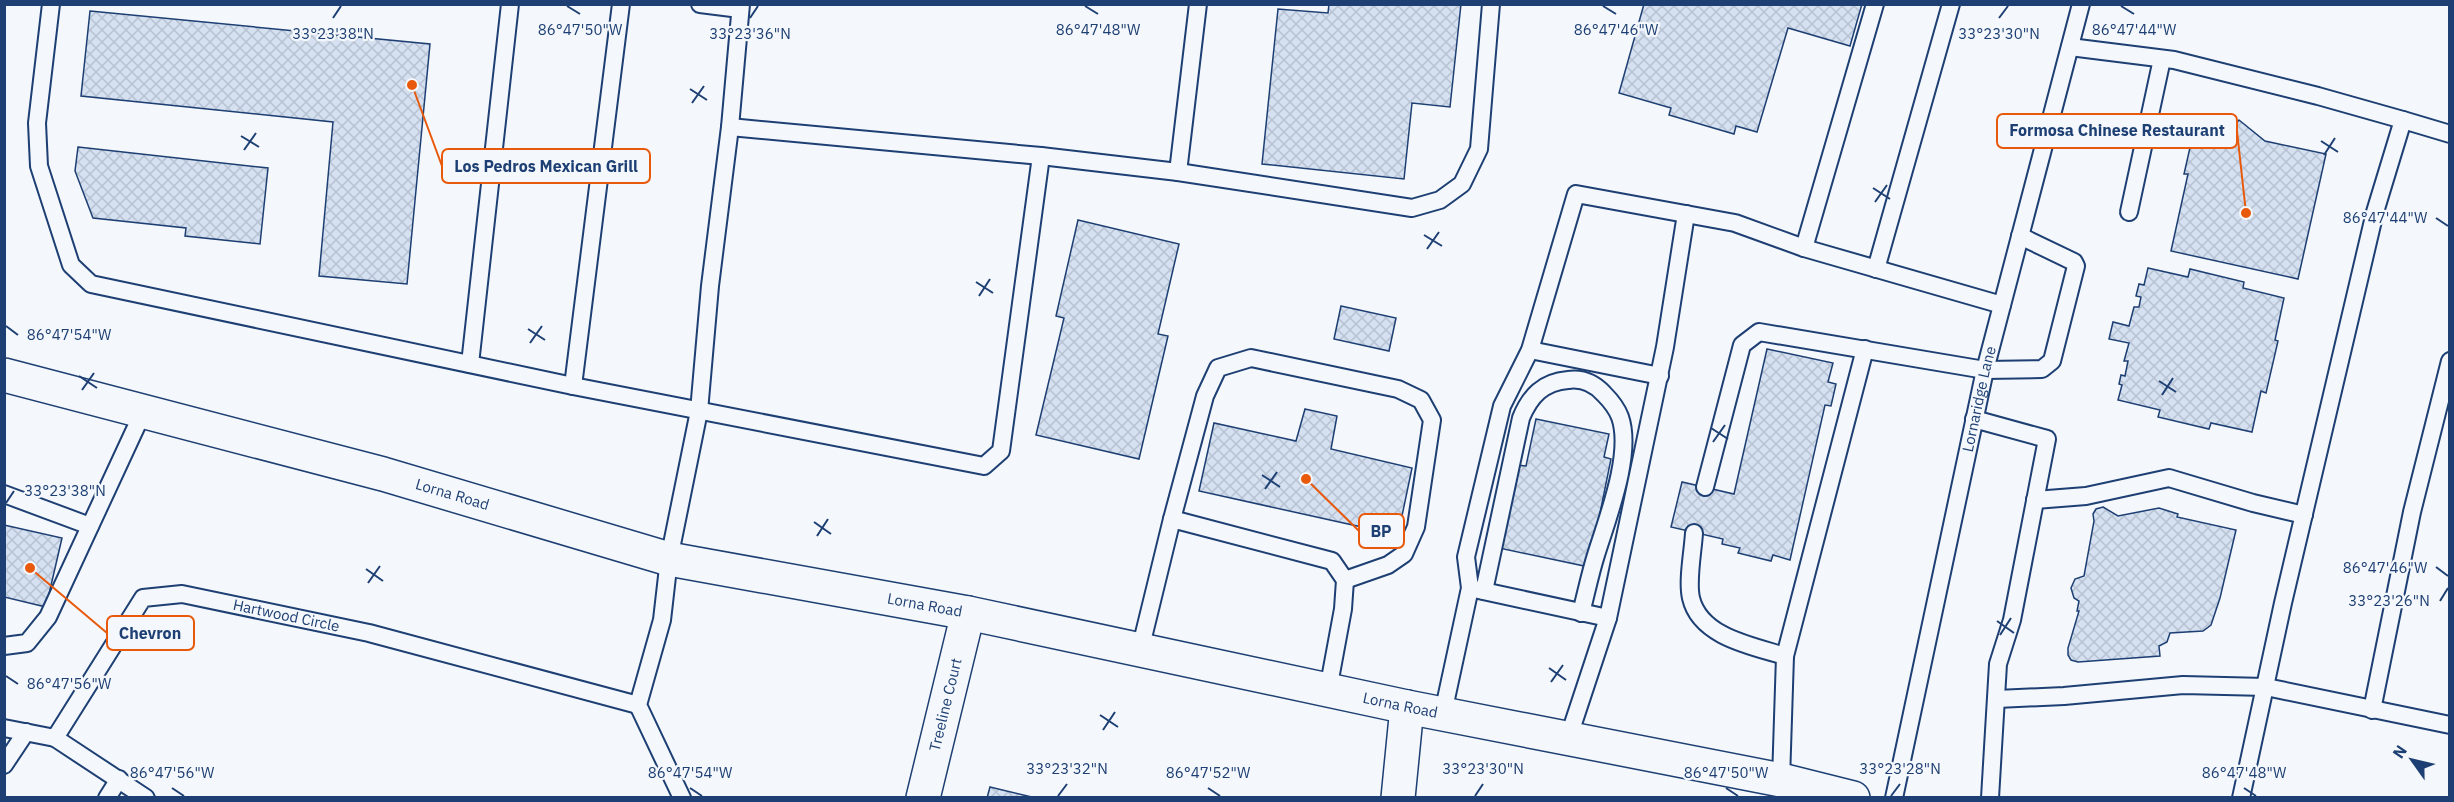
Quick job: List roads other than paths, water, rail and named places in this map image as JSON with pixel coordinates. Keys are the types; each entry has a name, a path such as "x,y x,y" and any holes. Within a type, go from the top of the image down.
{"street":[{"name":"Lorna Road","path":"4,375 383,474 669,559 968,613 1568,739 1779,789 1853,798"},
{"name":"Treeline Court","path":"923,798 968,613"},
{"path":"1398,798 1407,707"}],"lane":[{"path":"51,4 37,123 39,166 71,265 91,284 573,386 984,466 1001,451 1041,156"},
{"path":"470,364 510,4"},
{"path":"573,386 621,4"},
{"path":"682,798 638,705 662,620 669,559 699,411 710,286 730,127 741,7 700,4"},
{"path":"1178,172 1198,4"},
{"path":"730,127 1041,156 1178,172 1412,208 1440,200 1462,184 1479,149 1491,4"},
{"path":"1804,248 1875,4"},
{"path":"1876,269 1951,4"},
{"name":"Lornaridge Lane","path":"1894,798 1985,370 2081,4"},
{"path":"2070,47 2162,59 2318,96 2450,134"},
{"path":"2129,212 2162,59"},
{"path":"2241,798 2375,212 2403,120"},
{"path":"1477,590 1466,557 1502,406 1530,350 1576,194 1734,223 1804,248 2002,305"},
{"path":"1568,739 1608,618 1660,376 1686,214"},
{"path":"1705,487 1742,345 1759,332 1985,370 2042,369 2048,365 2052,361 2076,270 2074,262 2020,236"},
{"path":"1779,789 1785,656 1865,349"},
{"path":"1530,350 1660,376"},
{"path":"1140,650 1205,396 1218,368 1251,358 1398,388 1421,400 1432,420 1416,527 1404,554 1388,565 1345,580"},
{"path":"2372,710 2412,512 2450,361"},
{"path":"1443,713 1521,417 1527,404 1538,391 1560,380 1578,379 1599,388 1609,400 1620,416 1624,440 1613,503 1595,556 1581,613"},
{"path":"4,646 27,643 48,617 143,412"},
{"path":"1974,419 2047,439 2012,620 1998,664 1990,798"},
{"path":"2035,501 2086,496 2169,478 2253,503 2304,515"},
{"path":"4,494 90,526"},
{"path":"1172,519 1332,561 1345,580 1343,609 1328,690"},
{"path":"1694,533 1690,596 1698,617 1729,638 1785,656"},
{"path":"1477,590 1608,618"},
{"name":"Hartwood Circle","path":"55,738 143,598 182,594 369,633 638,705"},
{"path":"1997,699 2183,686 2265,687 2450,725"},
{"path":"4,728 55,738 146,798"},
{"path":"4,765 26,732"},
{"path":"107,798 119,779"}],"place":[{"name":"Los Pedros Mexican Grill","path":"412,85"},
{"name":"Formosa Chinese Restaurant","path":"2246,213"},
{"name":"BP","path":"1306,479"},
{"name":"Chevron","path":"30,568"}]}
